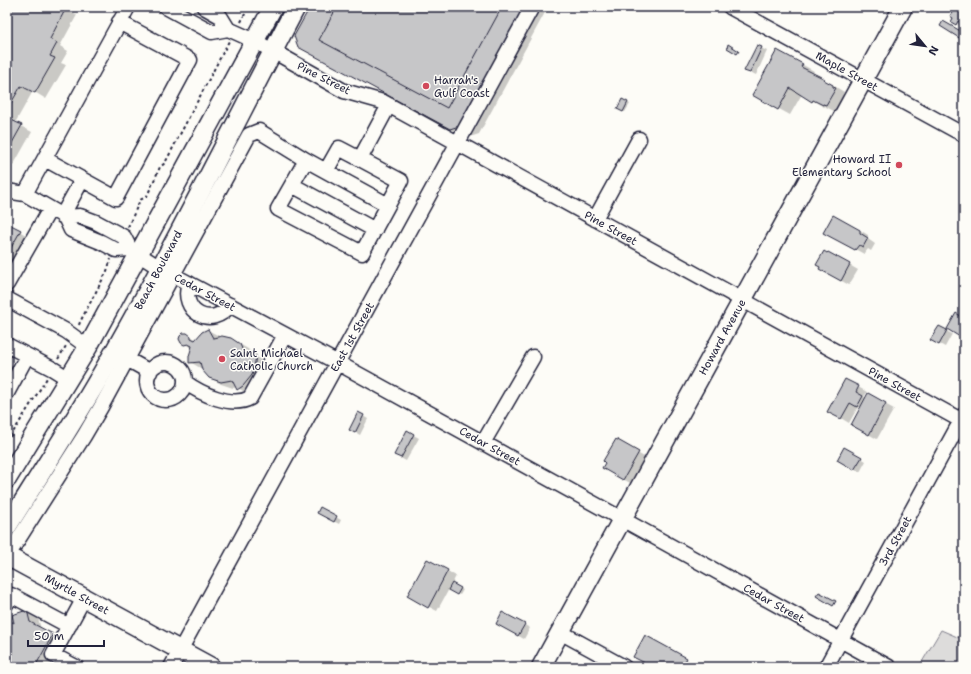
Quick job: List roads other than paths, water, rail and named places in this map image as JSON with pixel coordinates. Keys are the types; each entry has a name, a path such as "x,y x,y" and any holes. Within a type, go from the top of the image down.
{"main road":[{"path":"7,479 88,347 134,252 273,7"},
{"name":"Beach Boulevard","path":"7,526 167,271 273,51 296,7"},
{"name":"Howard Avenue","path":"541,667 903,7"},
{"name":"Myrtle Street","path":"7,556 211,667"}],"street":[{"path":"25,194 128,7"},
{"path":"166,7 212,32 228,29 220,16 204,7"},
{"name":"East 1st Street","path":"171,667 532,7"},
{"name":"Maple Street","path":"730,7 964,135"},
{"path":"45,159 116,198 190,60 119,22"},
{"name":"Pine Street","path":"228,29 255,41 344,90 389,105 742,300 963,419"},
{"path":"360,159 389,105"},
{"path":"7,556 84,436 127,360 167,271 249,135 259,131 306,160 388,205"},
{"path":"595,219 639,139"},
{"path":"306,160 278,209 362,253 401,181 339,148 326,171"},
{"path":"7,284 59,214 82,180"},
{"path":"292,185 375,230"},
{"path":"7,191 25,194 59,214 71,230 101,242 116,250 134,252"},
{"name":"Cedar Street","path":"134,252 889,667"},
{"path":"189,283 187,289 188,302 191,308 201,316 218,316 227,310 230,305"},
{"path":"7,299 66,331 88,347"},
{"path":"185,382 198,391 210,396 238,402 244,401 250,398 285,335"},
{"path":"7,345 69,379"},
{"path":"7,393 27,356"},
{"path":"483,443 533,357"},
{"path":"127,360 150,372"},
{"path":"169,362 174,364 183,371 185,382 184,386 179,394 171,399 161,399 149,388 148,377 150,372 158,364 169,362"},
{"name":"3rd Street","path":"826,667 963,419"},
{"path":"7,603 11,595 69,626"},
{"path":"76,667 53,654 84,598"},
{"path":"560,632 624,667"}],"place":[{"name":"Harrah's Gulf Coast","path":"426,86"},
{"name":"Howard II Elementary School","path":"899,165"},
{"name":"Saint Michael Catholic Church","path":"222,359"}]}
